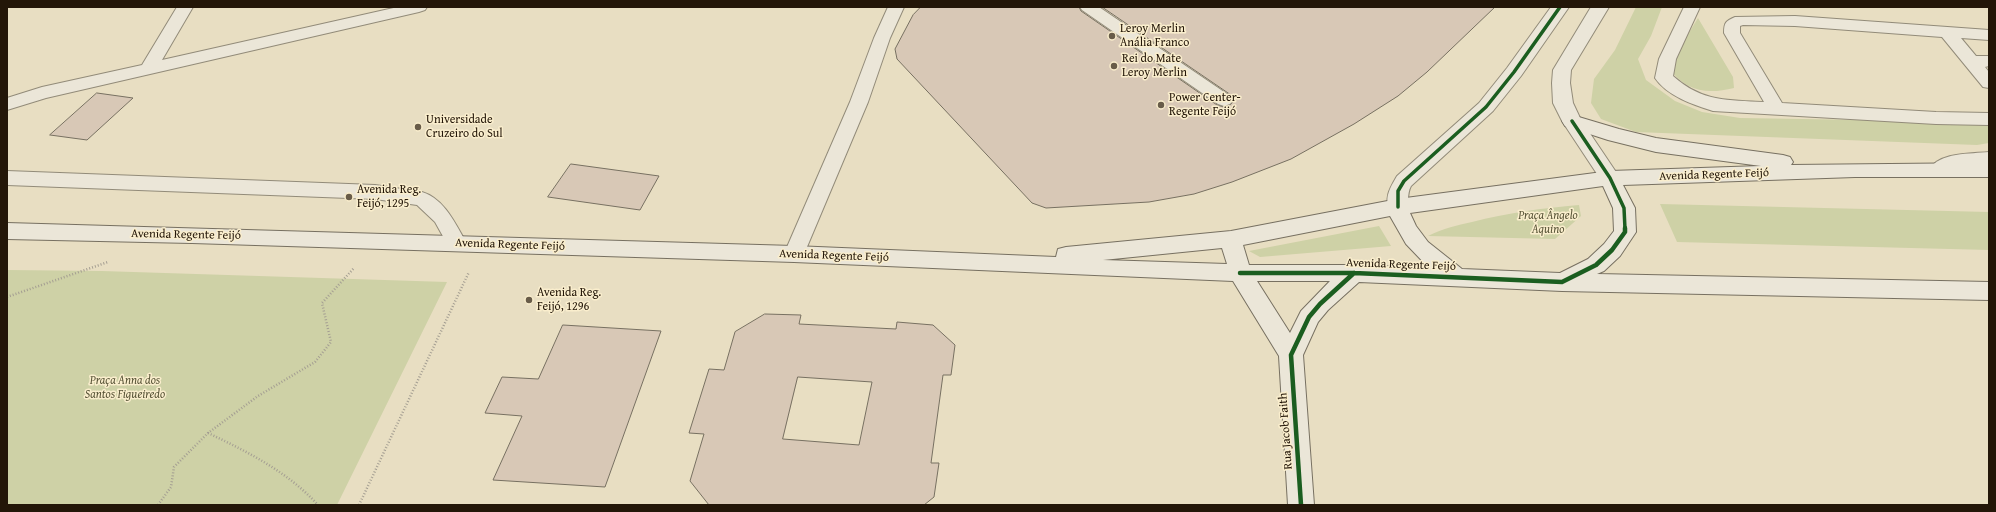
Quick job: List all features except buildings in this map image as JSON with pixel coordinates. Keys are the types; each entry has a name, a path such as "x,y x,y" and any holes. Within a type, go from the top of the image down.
{"main road":[{"path":"1457,277 1428,256 1412,238 1401,220 1398,207 1398,191 1404,180 1486,107 1514,72 1560,7"},
{"path":"1562,282 1596,265 1612,250 1625,232 1624,208 1610,178 1572,121 1563,103 1561,83 1562,70 1600,7"},
{"path":"1572,121 1615,135 1656,145 1855,170"},
{"name":"Avenida Regente Feijó","path":"1013,262 1119,249 1231,239 1398,207 1610,178 1855,170 1989,170"},
{"name":"Avenida Regente Feijó","path":"7,231 794,254 1013,262 1105,268 1240,273 1354,273 1562,282 1989,291"},
{"name":"Rua Jacob Faith","path":"1231,239 1240,273 1290,355 1301,505"},
{"path":"1290,355 1309,317 1320,304 1354,273"}],"lane":[{"path":"148,69 185,7"},
{"path":"7,104 42,94 148,69 419,7"},
{"path":"794,254 859,102 882,38 896,7"},
{"path":"1088,7 1224,100"},
{"path":"1692,7 1690,16 1666,60 1664,78 1675,88 1713,105 1936,118 1989,119"},
{"path":"1777,109 1732,33 1732,24 1741,20 1795,22 1989,35"},
{"path":"1947,32 1989,83"},
{"path":"1972,62 1989,62"},
{"path":"1938,170 1954,162 1989,158"},
{"path":"7,178 375,192 422,199 442,218 457,244"}],"path":[{"path":"158,505 171,487 174,467 208,432 258,396 315,362 331,342 322,303 346,279 375,241"},
{"path":"359,505 482,245"},
{"path":"7,297 110,262"},
{"path":"208,432 253,454 309,494 318,505"}],"green space":[{"path":"1636,7 1662,7 1651,36 1638,59 1646,80 1675,101 1702,112 1740,118 1989,122 1989,143 1977,145 1636,132 1601,119 1591,103 1594,79 1615,50"},
{"path":"1698,18 1733,77 1734,88 1714,91 1697,89 1682,81 1668,67"},
{"path":"1660,204 1989,212 1989,250 1677,242"},
{"name":"Praça Ângelo Aquino","path":"1579,205 1581,216 1555,239 1428,236 1455,226 1512,213"},
{"path":"1379,226 1391,246 1260,257 1249,251"},
{"name":"Praça Anna dos Santos Figueiredo","path":"7,270 102,271 447,282 337,505 7,505"}],"cycle path":[{"path":"1398,207 1398,191 1404,181 1486,107 1514,72 1560,7"},
{"path":"1240,273 1354,273 1562,282 1596,265 1612,250 1625,232 1624,208 1610,178 1572,121"},
{"path":"1301,505 1291,355 1309,317 1320,304 1354,273"}],"place":[{"name":"Leroy Merlin Anália Franco","path":"1112,36"},
{"name":"Rei do Mate Leroy Merlin","path":"1114,66"},
{"name":"Power Center- Regente Feijó","path":"1161,105"},
{"name":"Universidade Cruzeiro do Sul","path":"418,127"},
{"name":"Avenida Reg. Feijó, 1295","path":"349,197"},
{"name":"Avenida Reg. Feijó, 1296","path":"529,300"}]}
